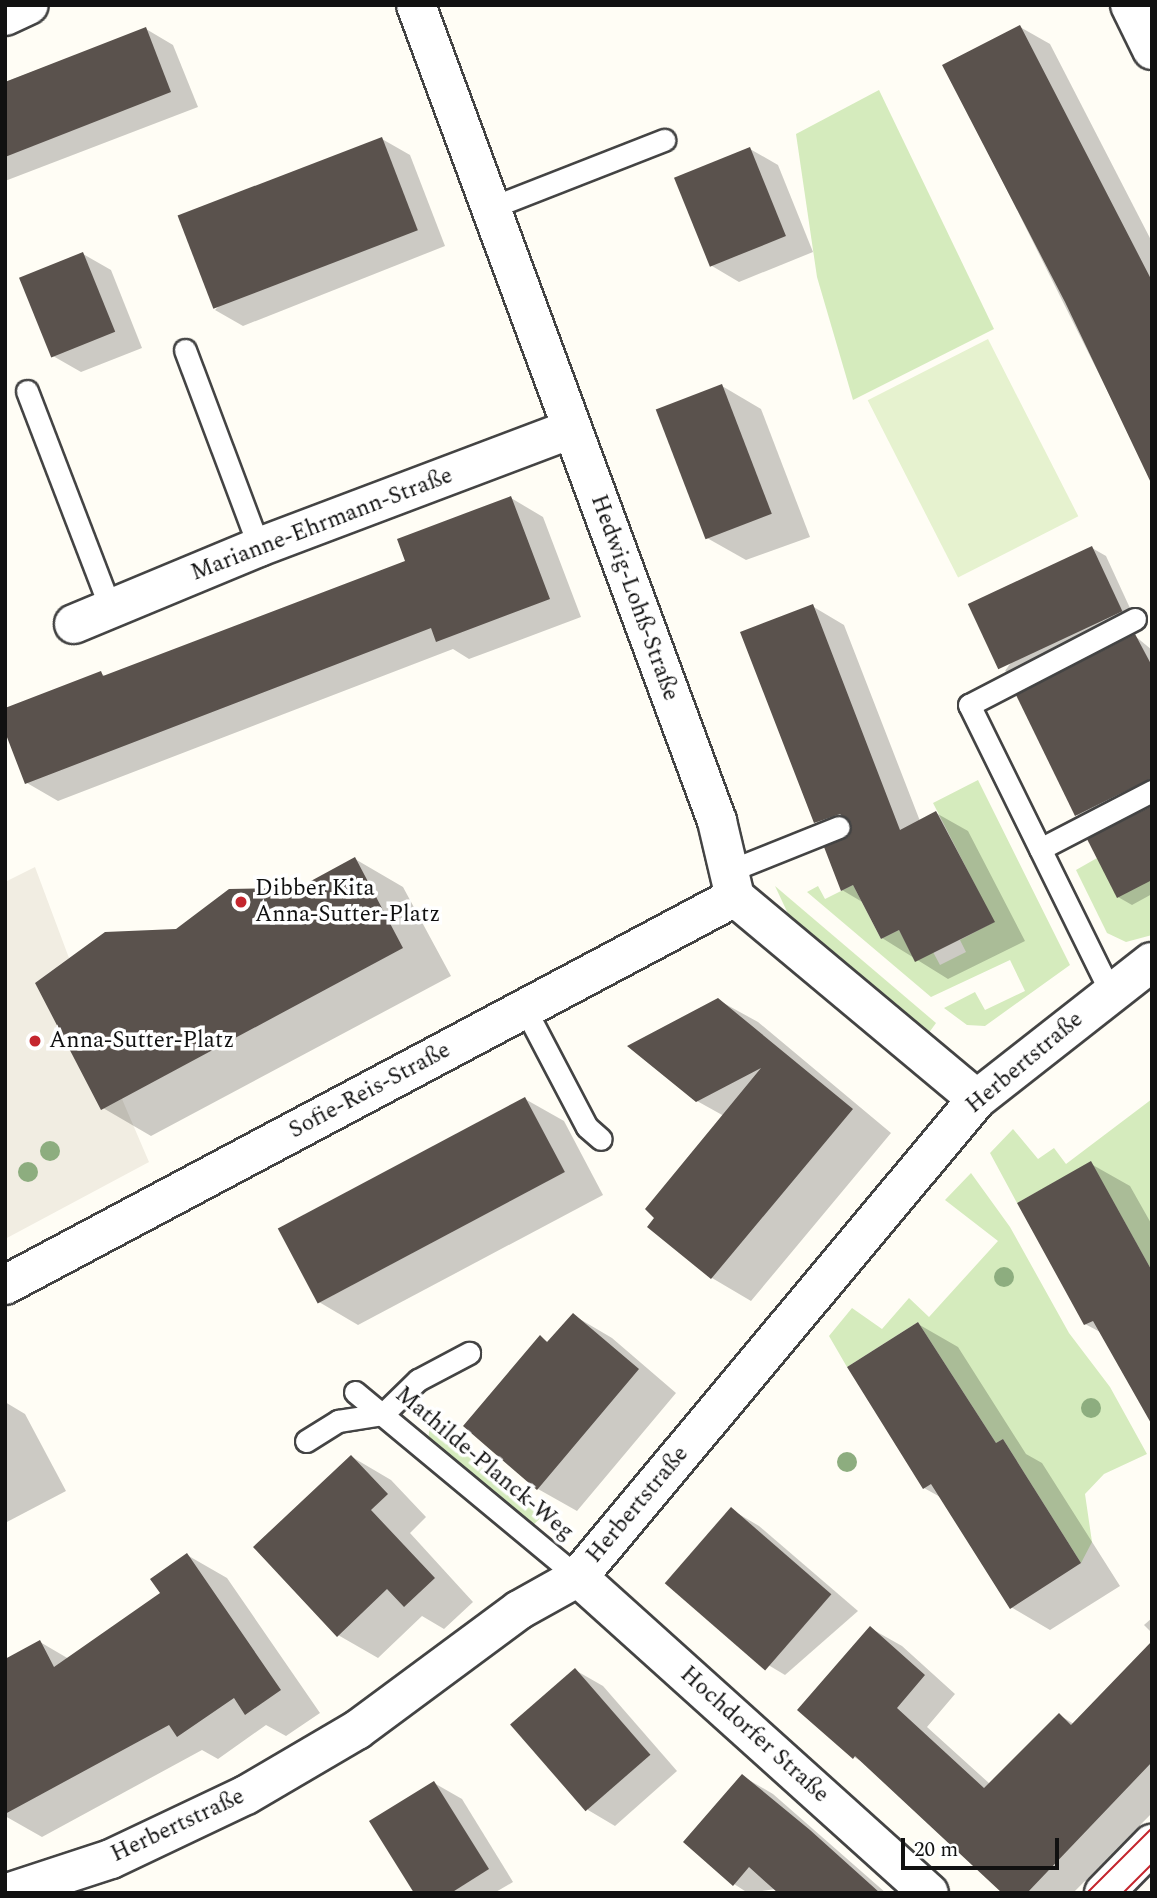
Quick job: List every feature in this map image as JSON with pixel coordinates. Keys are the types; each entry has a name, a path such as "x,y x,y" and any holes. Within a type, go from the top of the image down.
{"street":[{"path":"5,16 29,5"},
{"name":"Hedwig-Lohß-Straße","path":"416,5 493,207 571,429 717,821 732,884"},
{"path":"1130,5 1152,50"},
{"name":"Marianne-Ehrmann-Straße","path":"74,624 259,547 571,429"},
{"path":"732,884 977,1100"},
{"name":"Sofie-Reis-Straße","path":"5,1285 525,1009 732,884"},
{"name":"Herbertstraße","path":"7,1893 111,1859 246,1795 357,1730 519,1610 578,1577 977,1100 1110,991 1152,962"},
{"name":"Hochdorfer Straße","path":"578,1577 929,1893"},
{"path":"1104,1893 1152,1844"}],"lane":[{"path":"493,207 664,140"},
{"path":"185,350 259,547"},
{"path":"27,391 111,610"},
{"path":"1110,991 969,705 1135,619"},
{"path":"1040,849 1152,792"},
{"path":"732,884 839,827"},
{"path":"525,1009 587,1127 601,1139"},
{"path":"306,1441 338,1421 383,1414 418,1380 469,1353"},
{"name":"Mathilde-Planck-Weg","path":"355,1392 578,1577"}],"green space":[{"path":"879,90 994,329 853,400 817,277 796,134"},
{"path":"988,339 1078,516 958,578 868,400"},
{"path":"978,780 1070,965 985,1026 967,1025 944,1008 975,992 985,1010 1025,991 1010,960 931,997 807,892 818,886 825,899 853,885 881,939 899,930 915,961 933,952 940,965 966,952 960,940 994,922 933,803"},
{"path":"1097,858 1152,880 1152,935 1126,942 1107,933 1076,870"},
{"path":"775,886 936,1023 928,1034 790,918"},
{"path":"1152,1099 1152,1271 1091,1162 1017,1203 990,1153 1013,1129 1038,1159 1054,1148 1066,1164"},
{"path":"971,1173 1010,1227 1069,1333 1110,1387 1147,1454 1104,1474 1085,1494 1092,1542 1081,1563 1003,1439 996,1443 918,1322 847,1367 829,1336 852,1308 882,1329 909,1298 929,1317 998,1241 945,1200"},
{"path":"430,1425 522,1500 537,1507 554,1505 530,1528 428,1440"}],"shaded area":[{"name":"Anna-Sutter-Platz","path":"35,867 69,958 35,983 102,1109 122,1099 149,1162 5,1239 5,882"}],"building":[{"path":"1020,25 1152,281 1152,485 1065,302 942,65"},
{"path":"146,27 171,92 5,157 5,82"},
{"path":"382,137 418,230 213,309 178,215"},
{"path":"750,147 786,236 710,267 674,178"},
{"path":"83,252 115,332 51,358 19,278"},
{"path":"722,384 772,514 706,539 656,409"},
{"path":"511,496 550,599 436,642 431,628 25,784 5,732 5,708 101,671 103,676 405,561 397,539"},
{"path":"1092,546 1122,611 998,669 968,604"},
{"path":"813,604 900,830 936,811 995,922 915,962 899,930 881,939 853,885 841,891 824,847 849,836 851,823 840,814 814,823 740,632"},
{"path":"1135,634 1152,666 1152,778 1075,816 1016,695"},
{"path":"1152,806 1152,880 1117,898 1087,839"},
{"path":"355,857 403,948 101,1110 35,983 105,932 176,929 229,889 298,888"},
{"path":"718,998 853,1109 711,1279 647,1227 654,1218 645,1209 761,1068 696,1102 627,1046"},
{"path":"525,1097 565,1172 318,1304 278,1228"},
{"path":"1091,1161 1152,1271 1152,1425 1093,1321 1084,1325 1017,1203"},
{"path":"573,1313 639,1369 537,1490 463,1426 540,1335 547,1342"},
{"path":"918,1322 996,1443 1003,1439 1081,1563 1010,1609 931,1484 923,1489 847,1367"},
{"path":"351,1455 388,1494 371,1510 435,1578 404,1607 387,1589 337,1637 253,1547"},
{"path":"731,1507 831,1594 765,1670 665,1583"},
{"path":"187,1553 281,1690 245,1715 234,1698 177,1737 169,1725 5,1814 5,1659 40,1640 54,1667 160,1593 150,1579"},
{"path":"870,1626 925,1675 897,1708 984,1788 1059,1713 1071,1725 1152,1641 1152,1762 1027,1893 1002,1893 855,1756 853,1759 797,1710"},
{"path":"575,1668 650,1755 586,1811 510,1724"},
{"path":"742,1774 880,1893 778,1893 749,1867 733,1886 683,1842"},
{"path":"434,1781 489,1869 451,1893 414,1893 369,1821"}],"tram line":[{"path":"1087,1893 1152,1828"},
{"path":"1123,1893 1152,1864"}],"place":[{"name":"Dibber Kita Anna-Sutter-Platz","path":"241,902"},
{"name":"Anna-Sutter-Platz","path":"35,1041"}]}
